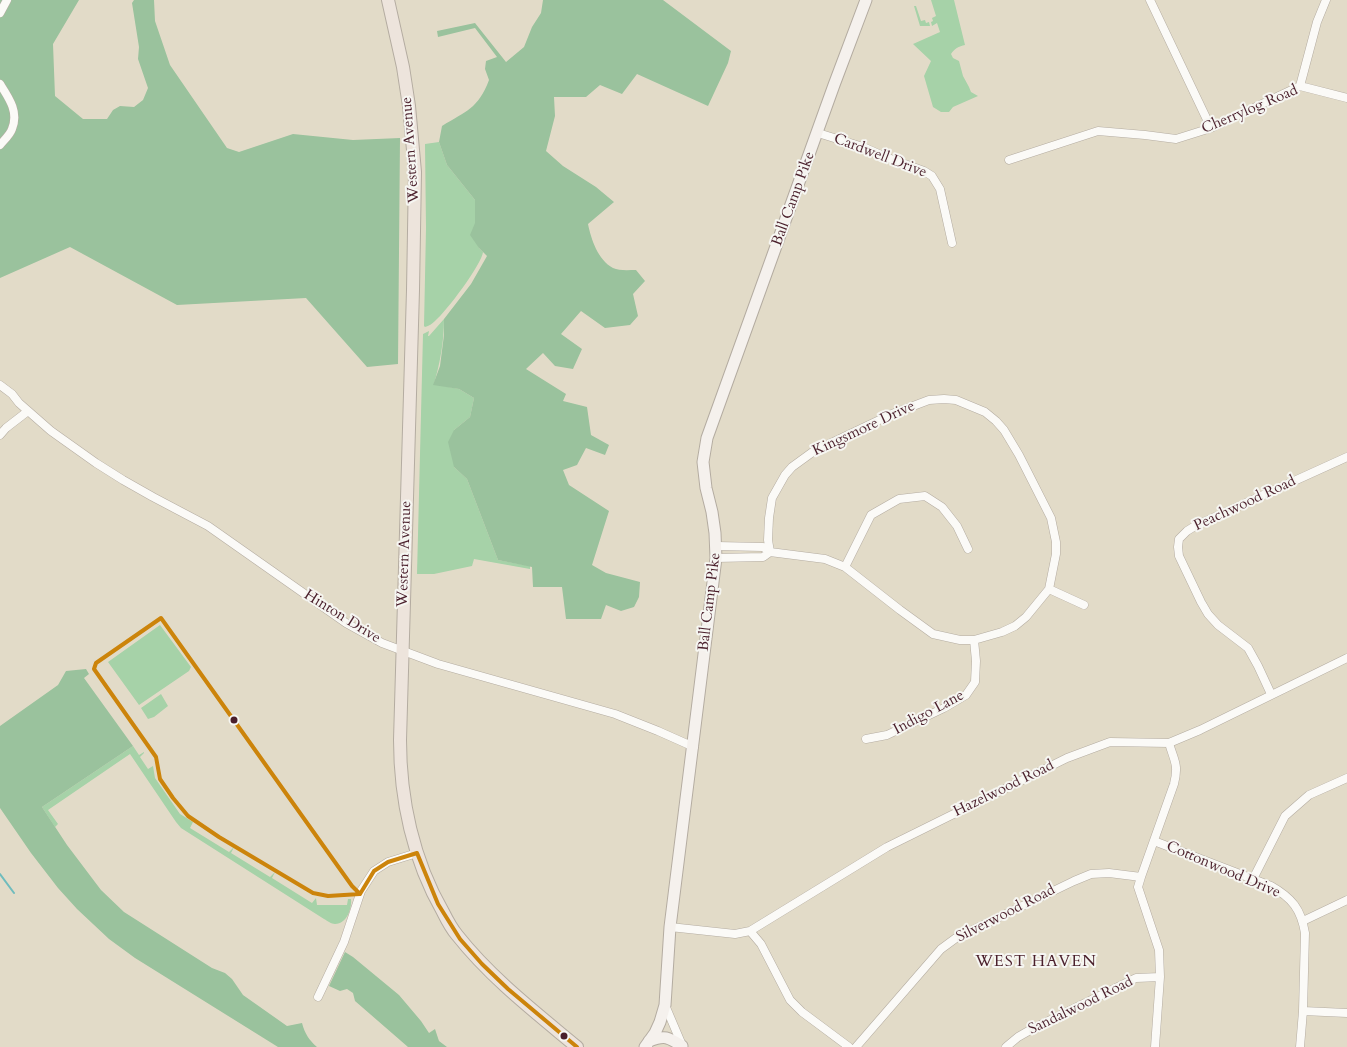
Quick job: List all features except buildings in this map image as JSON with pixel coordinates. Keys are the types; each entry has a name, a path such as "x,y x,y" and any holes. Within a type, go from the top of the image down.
{"main road":[{"name":"Western Avenue","path":"388,0 404,67 415,172 400,732 401,776 408,820 424,875 456,934 496,978 577,1047"}],"street":[{"path":"0,13 7,0"},
{"name":"Ball Camp Pike","path":"682,1046 664,1005 670,927 694,748 717,546 703,462 707,438 866,0"},
{"path":"1150,0 1212,128"},
{"path":"1300,86 1317,22 1326,0"},
{"path":"0,84 9,98 15,114 12,130 0,145"},
{"name":"Cherrylog Road","path":"1008,160 1098,131 1176,139 1212,128 1300,86 1347,98"},
{"name":"Cardwell Drive","path":"818,134 863,147 924,171 932,176 940,189 952,243"},
{"name":"Hinton Drive","path":"0,385 51,431 123,480 208,526 346,623 382,643 443,666 615,714 694,748"},
{"name":"Kingsmore Drive","path":"770,552 768,540 772,498 784,475 792,467 814,451 914,405 929,400 956,400 985,412 1004,430 1051,518 1056,542 1056,554 1050,589"},
{"path":"0,435 28,411"},
{"name":"Peachwood Road","path":"1271,694 1248,648 1218,625 1204,608 1179,556 1179,538 1195,526 1347,457"},
{"path":"845,567 871,515 899,499 925,496 942,506 957,526 968,549"},
{"path":"717,546 763,547 770,552 825,559 845,567 933,634 960,640 974,640 997,634 1015,626 1026,617 1050,589 1084,605"},
{"path":"716,558 763,557 770,552"},
{"name":"Indigo Lane","path":"866,739 887,735 944,708 966,695 975,682 974,640"},
{"name":"Hazelwood Road","path":"670,927 735,934 750,931 887,847 1067,758 1110,742 1169,742 1200,730 1347,658"},
{"path":"1155,1047 1160,977 1159,950 1138,887 1177,774 1176,763 1169,742"},
{"path":"1253,879 1285,816 1309,795 1347,778"},
{"name":"Cottonwood Drive","path":"1154,841 1253,879 1281,892 1298,909 1303,921 1305,934 1300,1047"},
{"path":"318,997 344,942 361,891 374,870 388,862 417,853"},
{"name":"Silverwood Road","path":"856,1047 941,949 956,938 1091,874 1109,873 1141,876"},
{"path":"1303,921 1347,900"},
{"path":"750,931 761,944 790,1000 802,1012 849,1047"},
{"name":"Sandalwood Road","path":"1006,1047 1032,1028 1136,978 1160,977"},
{"path":"647,1044 660,1022 664,1005"},
{"path":"1303,1011 1347,1013"},
{"path":"647,1044 664,1037 670,1038 682,1046"}],"green space":[{"path":"0,0 79,0 53,44 55,96 83,119 107,119 113,110 120,106 134,107 143,100 148,88 138,59 139,47 132,3 134,0 154,0 155,21 170,65 227,148 239,152 293,134 353,140 400,138 398,364 367,367 306,298 177,305 70,247 0,278"},
{"path":"543,0 663,0 731,51 728,63 708,106 637,74 622,94 600,85 586,97 554,97 555,116 546,151 563,166 596,187 614,202 588,224 593,242 599,255 613,268 618,270 636,270 645,281 633,294 638,316 630,325 605,328 581,311 561,334 582,349 573,369 555,366 543,353 526,369 566,394 563,401 587,407 591,435 609,445 605,455 586,448 577,465 563,470 569,485 609,511 592,565 606,573 640,582 639,597 634,607 621,611 606,605 601,619 566,619 562,587 533,587 532,567 498,560 467,479 454,467 448,442 454,430 470,417 474,398 459,389 433,385 440,366 444,319 471,284 487,256 470,235 475,223 475,200 447,165 439,142 442,126 476,103 489,80 485,69 486,61 497,57 475,28 438,37 437,31 475,23 506,62 524,47 532,27 541,13"},
{"path":"931,0 954,0 965,45 957,48 951,54 953,58 959,61 963,76 971,92 978,96 953,107 949,112 941,112 933,107 924,76 931,61 913,44 940,32 937,23 932,26 932,18 936,16"},
{"path":"914,6 916,6 921,21 929,22 930,26 920,26"},
{"path":"439,142 447,165 475,200 475,223 479,248 483,252 477,267 455,298 435,321 425,327 425,144"},
{"path":"444,319 441,352 434,384 459,389 474,398 470,417 454,430 454,467 467,479 498,560 530,566 530,569 474,559 472,566 434,574 417,574 423,334 429,331 429,336"},
{"path":"160,625 191,667 189,671 139,705 108,662"},
{"path":"86,669 89,674 84,678 133,746 42,807 67,845 101,890 124,912 212,968 225,973 232,979 243,995 287,1026 302,1023 304,1030 317,1047 278,1047 135,958 109,939 58,888 0,808 0,726 58,685 66,671"},
{"path":"161,694 168,706 154,717 148,719 141,708"},
{"path":"133,746 139,755 144,752 140,757 148,769 153,766 155,778 180,814 193,822 190,828 229,852 234,847 231,853 270,877 275,872 272,878 312,903 316,898 317,905 347,905 348,899 351,899 350,911 346,918 339,923 329,922 181,828 130,754 48,810 58,824 55,827 42,807"},
{"path":"345,952 399,995 429,1033 435,1029 439,1041 447,1047 408,1047 355,1001 353,993 347,989 340,991 329,986"}],"waterway":[{"path":"0,874 14,893"}],"transit line":[{"path":"161,618 352,886 360,894 328,896 313,893 219,837 188,816 173,798 160,779 156,757 94,669 96,663 161,618"},
{"path":"360,894 374,871 388,862 417,853 438,904 460,939 508,989 577,1047"}],"district":[{"name":"WEST HAVEN","path":"1036,962"}]}
